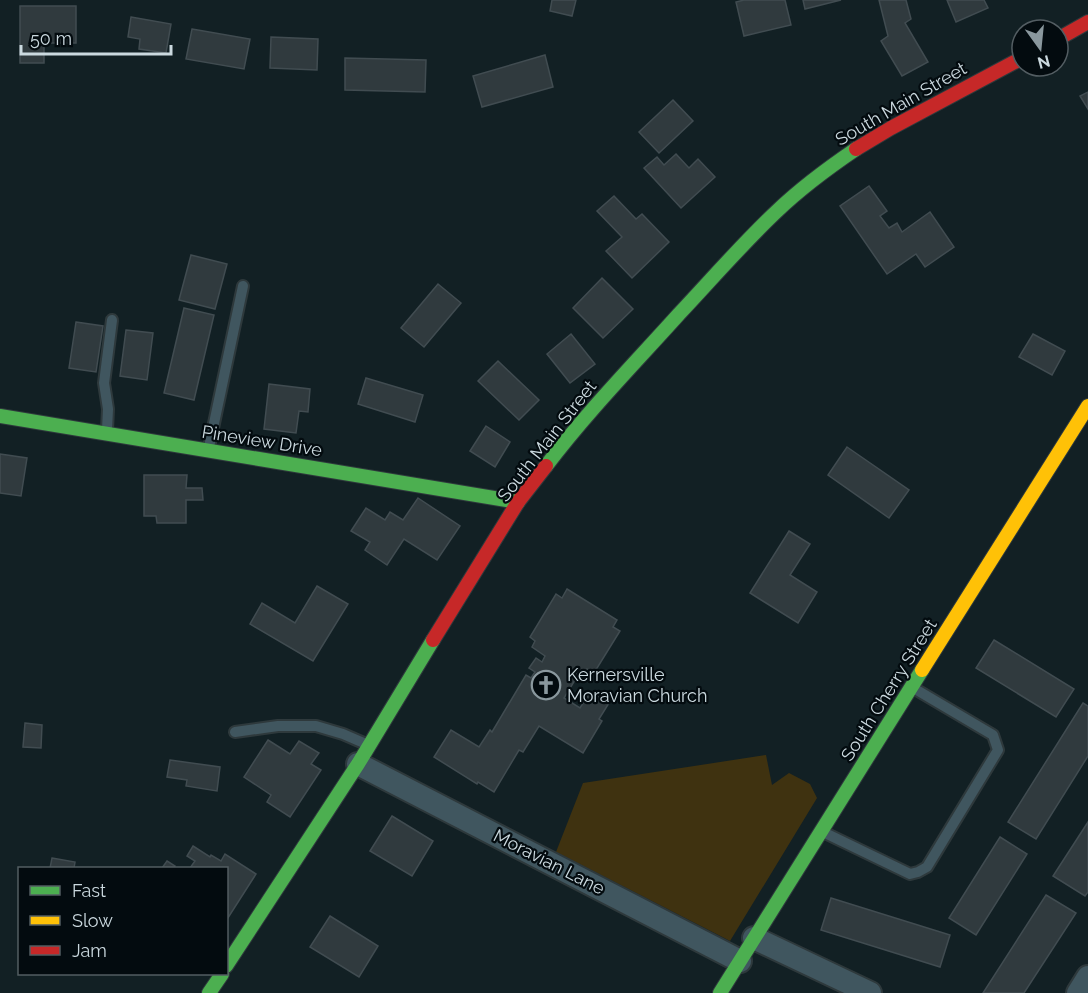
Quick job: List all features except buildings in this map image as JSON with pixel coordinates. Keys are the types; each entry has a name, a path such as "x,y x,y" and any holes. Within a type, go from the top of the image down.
{"main road":[{"path":"1070,32 1088,22"},
{"name":"South Main Street","path":"228,963 363,755 518,502 569,436 724,265 778,210 831,166 860,146 1010,64"},
{"name":"South Cherry Street","path":"720,993 1088,406"},
{"name":"Pineview Drive","path":"0,416 518,502"},
{"path":"209,993 221,975"}],"street":[{"name":"Moravian Lane","path":"363,755 740,961"},
{"path":"754,938 870,993"},
{"path":"1078,993 1088,977"}],"lane":[{"path":"208,450 243,286"},
{"path":"106,434 108,409 104,383 112,320"},
{"path":"821,832 910,874 927,867 998,750 993,735 912,687"},
{"path":"235,732 278,726 316,726 343,734 363,755"}],"shaded area":[{"path":"766,755 772,785 789,773 810,784 817,798 730,941 556,852 583,783"}],"traffic: fast":[{"path":"546,466 611,388 751,236 796,194 856,149"},
{"path":"0,416 518,502"},
{"path":"228,963 358,764 433,640"},
{"path":"720,993 922,670"},
{"path":"209,993 221,975"}],"traffic: slow":[{"path":"922,670 1088,406"}],"traffic: jam":[{"path":"1070,32 1088,22"},
{"path":"856,149 1010,64"},
{"path":"433,640 518,502 546,466"}],"place":[{"name":"Kernersville Moravian Church","path":"546,685"}]}
